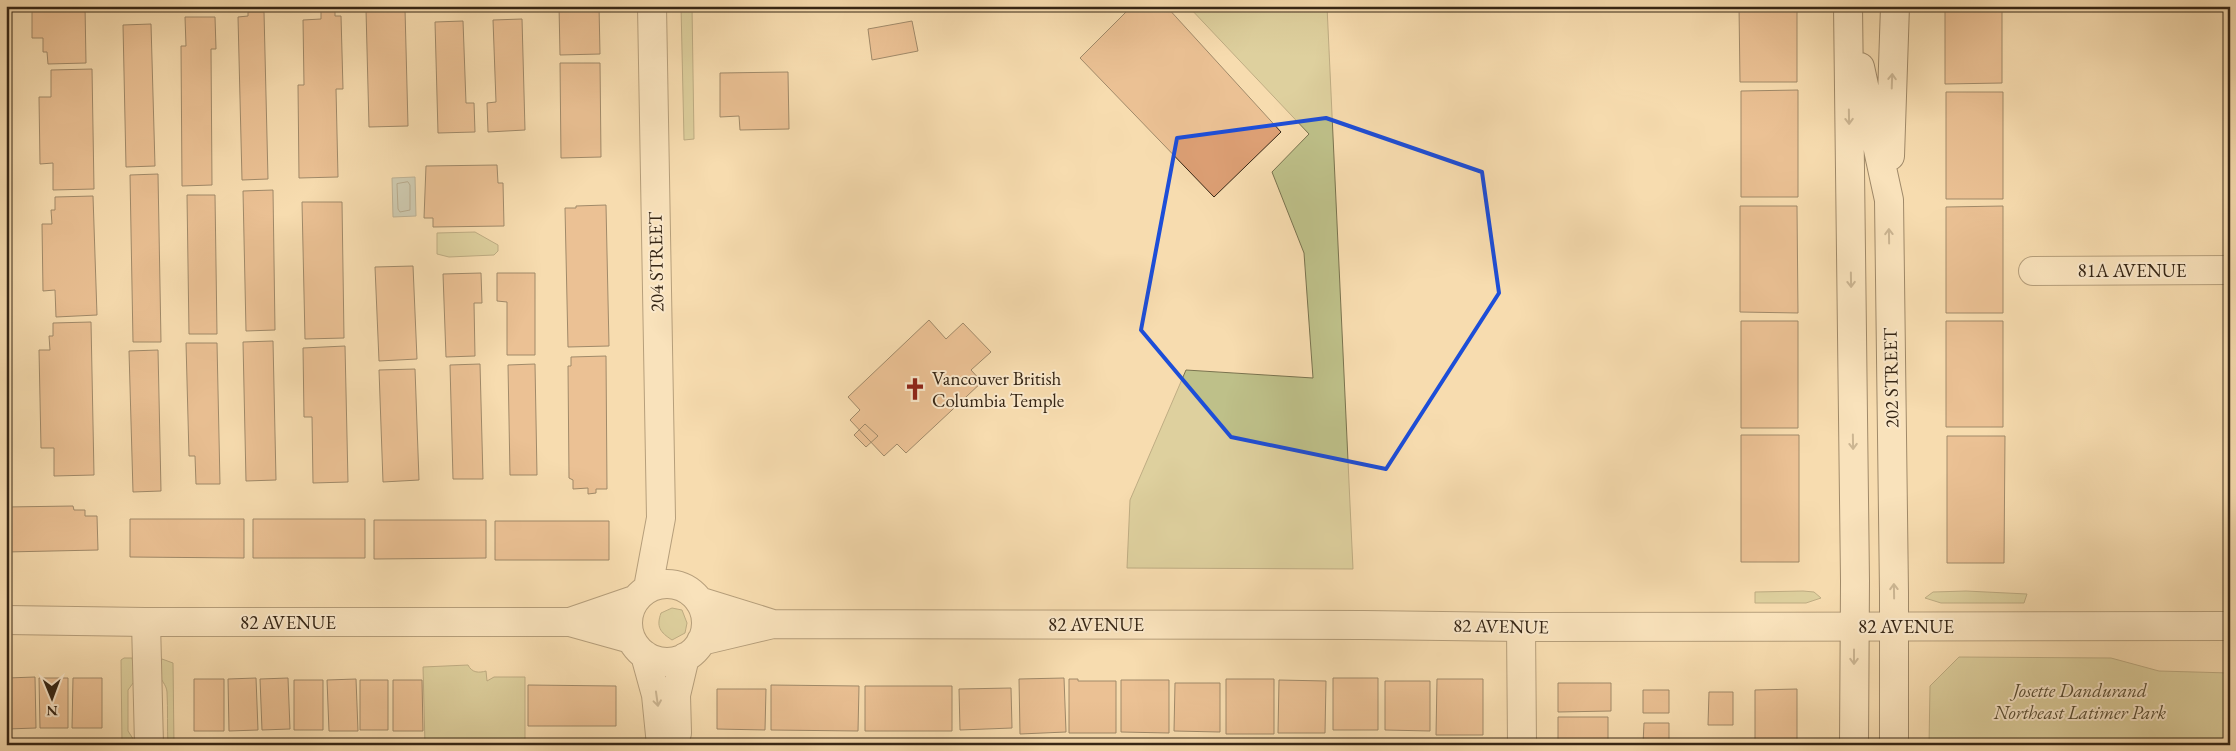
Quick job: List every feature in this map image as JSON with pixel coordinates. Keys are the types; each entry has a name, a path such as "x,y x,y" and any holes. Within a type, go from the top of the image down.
{"street":[{"name":"204 STREET","path":"641,594 661,518 652,6"},
{"path":"1888,200 1895,6"},
{"name":"202 STREET","path":"1848,11 1888,200 1894,745"},
{"name":"202 STREET","path":"1848,11 1855,626 1854,745"},
{"name":"81A AVENUE","path":"2034,271 2230,270"},
{"name":"204 STREET","path":"661,518 690,593"},
{"path":"661,745 653,678 627,626 628,612 641,594 656,585 668,583 690,593 705,612 706,624 693,649 676,695 677,745"},
{"name":"82 AVENUE","path":"690,593 773,624"},
{"name":"82 AVENUE","path":"570,622 641,594"},
{"name":"82 AVENUE","path":"6,620 146,622 570,622 638,647"},
{"path":"146,622 149,745"},
{"name":"82 AVENUE","path":"693,649 773,624 1335,624 1521,627 2230,626"},
{"path":"1521,627 1522,745"},
{"path":"638,647 663,662 676,661 693,649"}],"highlighted area":[{"path":"1326,118 1482,172 1499,293 1386,469 1231,437 1141,330 1177,138"}],"green space":[{"path":"681,6 692,6 694,139 684,140"},
{"path":"1188,6 1327,6 1353,569 1127,568 1130,500 1186,370 1313,378 1304,253 1272,172 1309,134"},
{"path":"475,232 498,245 498,251 494,255 449,257 437,254 437,233"},
{"path":"1966,591 2027,594 2024,603 1941,603 1925,598 1933,592"},
{"path":"1755,592 1814,592 1821,598 1806,603 1755,603"},
{"path":"672,608 682,610 687,623 685,633 672,640 662,632 659,622 661,613"},
{"name":"Josette Dandurand Northeast Latimer Park","path":"1959,657 2111,658 2159,671 2230,673 2230,745 1929,745 1930,686"},
{"path":"132,658 136,679 128,690 128,731 137,745 122,745 121,660"},
{"path":"162,659 173,663 174,745 168,745 167,692 159,675"},
{"path":"468,665 476,672 486,671 487,681 494,677 525,677 525,745 425,745 423,667"}],"water":[{"path":"415,177 416,216 393,217 392,178"}],"building":[{"path":"32,6 85,6 86,63 48,64 47,52 43,52 43,38 32,38"},
{"path":"559,6 599,6 600,54 560,55"},
{"path":"1132,6 1166,6 1281,132 1214,197 1080,58"},
{"path":"1739,6 1797,6 1797,82 1740,82"},
{"path":"1945,6 2002,6 2002,83 1945,84"},
{"path":"405,9 408,126 369,127 366,10"},
{"path":"321,10 335,10 335,16 341,16 343,89 336,89 338,177 299,178 298,85 304,85 303,20 321,19"},
{"path":"248,12 264,12 268,179 242,180 238,17 248,16"},
{"path":"185,17 215,17 216,49 211,49 212,185 182,186 181,46 186,46"},
{"path":"522,19 525,130 488,132 487,103 496,102 493,20"},
{"path":"463,21 466,103 474,103 475,132 438,133 435,22"},
{"path":"912,21 918,51 872,60 868,29"},
{"path":"151,24 155,166 126,167 123,25"},
{"path":"560,63 600,63 601,157 561,158"},
{"path":"92,69 94,189 53,190 53,163 40,164 39,97 51,97 51,70"},
{"path":"788,72 789,129 740,130 739,116 720,117 720,73"},
{"path":"1798,90 1798,197 1741,197 1741,91"},
{"path":"1946,92 2003,92 2003,199 1946,199"},
{"path":"497,165 498,183 503,183 504,226 433,227 433,218 424,218 426,166"},
{"path":"158,174 161,342 133,342 130,175"},
{"path":"273,190 275,330 246,331 243,191"},
{"path":"187,195 215,195 217,334 189,334"},
{"path":"93,196 97,315 56,317 55,290 43,291 42,224 52,224 51,210 55,210 55,197"},
{"path":"302,202 342,202 344,338 305,339"},
{"path":"606,205 609,346 568,347 565,208"},
{"path":"1740,206 1797,206 1798,313 1740,312"},
{"path":"2003,206 2003,313 1946,313 1946,207"},
{"path":"6,230 8,230 9,297 6,297"},
{"path":"413,266 417,359 379,361 375,267"},
{"path":"481,273 482,303 474,303 475,356 446,357 443,274"},
{"path":"497,273 535,273 535,355 507,355 507,302 497,301"},
{"name":"Vancouver British Columbia Temple","path":"929,320 946,339 963,323 991,352 971,370 982,382 906,453 897,444 884,456 850,420 860,410 848,397"},
{"path":"1741,321 1798,321 1798,428 1741,428"},
{"path":"1946,321 2003,321 2003,427 1946,427"},
{"path":"91,322 94,475 54,476 54,448 41,448 39,350 50,350 49,336 53,336 53,323"},
{"path":"273,341 276,480 246,481 243,342"},
{"path":"186,343 217,343 220,484 196,484 195,456 189,456"},
{"path":"345,346 348,482 313,483 312,417 304,417 303,348"},
{"path":"158,350 161,491 133,492 129,351"},
{"path":"606,356 607,489 596,489 596,493 588,494 588,488 573,489 573,480 569,478 568,366 571,366 571,357"},
{"path":"480,364 483,479 453,479 450,365"},
{"path":"535,364 537,475 510,475 508,365"},
{"path":"415,369 419,480 383,482 379,370"},
{"path":"865,424 878,436 866,447 854,435"},
{"path":"1741,435 1799,435 1799,562 1741,562"},
{"path":"1947,436 2005,436 2004,563 1947,563"},
{"path":"73,506 74,510 85,510 85,516 97,516 98,550 6,552 6,507"},
{"path":"130,519 244,519 244,558 130,557"},
{"path":"253,519 365,519 365,558 253,558"},
{"path":"374,520 486,520 486,558 374,559"},
{"path":"495,521 609,521 609,560 495,560"},
{"path":"35,677 36,728 7,729 7,678"},
{"path":"39,678 68,678 68,728 40,728"},
{"path":"73,678 102,678 102,728 72,728"},
{"path":"256,678 258,730 229,731 228,679"},
{"path":"288,678 290,729 262,730 260,679"},
{"path":"1064,678 1066,732 1020,734 1019,679"},
{"path":"1333,678 1378,678 1378,730 1333,730"},
{"path":"194,679 224,679 224,731 194,731"},
{"path":"356,679 358,731 329,731 327,680"},
{"path":"1069,679 1078,679 1078,681 1116,681 1116,733 1069,733"},
{"path":"1226,679 1274,679 1274,734 1226,734"},
{"path":"1437,679 1483,679 1483,735 1436,735"},
{"path":"294,680 323,680 323,730 294,730"},
{"path":"360,680 388,680 388,730 360,730"},
{"path":"393,680 422,680 423,731 393,731"},
{"path":"1121,680 1169,680 1169,733 1121,732"},
{"path":"1279,680 1326,681 1325,733 1278,733"},
{"path":"1385,681 1430,681 1430,731 1385,730"},
{"path":"1175,683 1220,683 1220,732 1174,731"},
{"path":"1558,683 1611,683 1611,711 1558,712"},
{"path":"528,685 616,686 616,726 528,726"},
{"path":"771,685 859,686 858,731 771,730"},
{"path":"865,686 952,686 952,731 865,731"},
{"path":"1011,688 1012,728 960,730 959,689"},
{"path":"717,689 766,689 765,730 717,729"},
{"path":"1797,689 1797,745 1755,745 1755,690"},
{"path":"1643,690 1669,690 1669,713 1643,713"},
{"path":"1709,692 1733,692 1733,725 1708,725"},
{"path":"1558,717 1608,717 1608,744 1558,743"},
{"path":"1644,723 1669,723 1669,745 1643,744"},
{"path":"1709,743 1734,743 1734,745 1709,745"}],"place":[{"name":"Vancouver British Columbia Temple","path":"915,389"}]}
